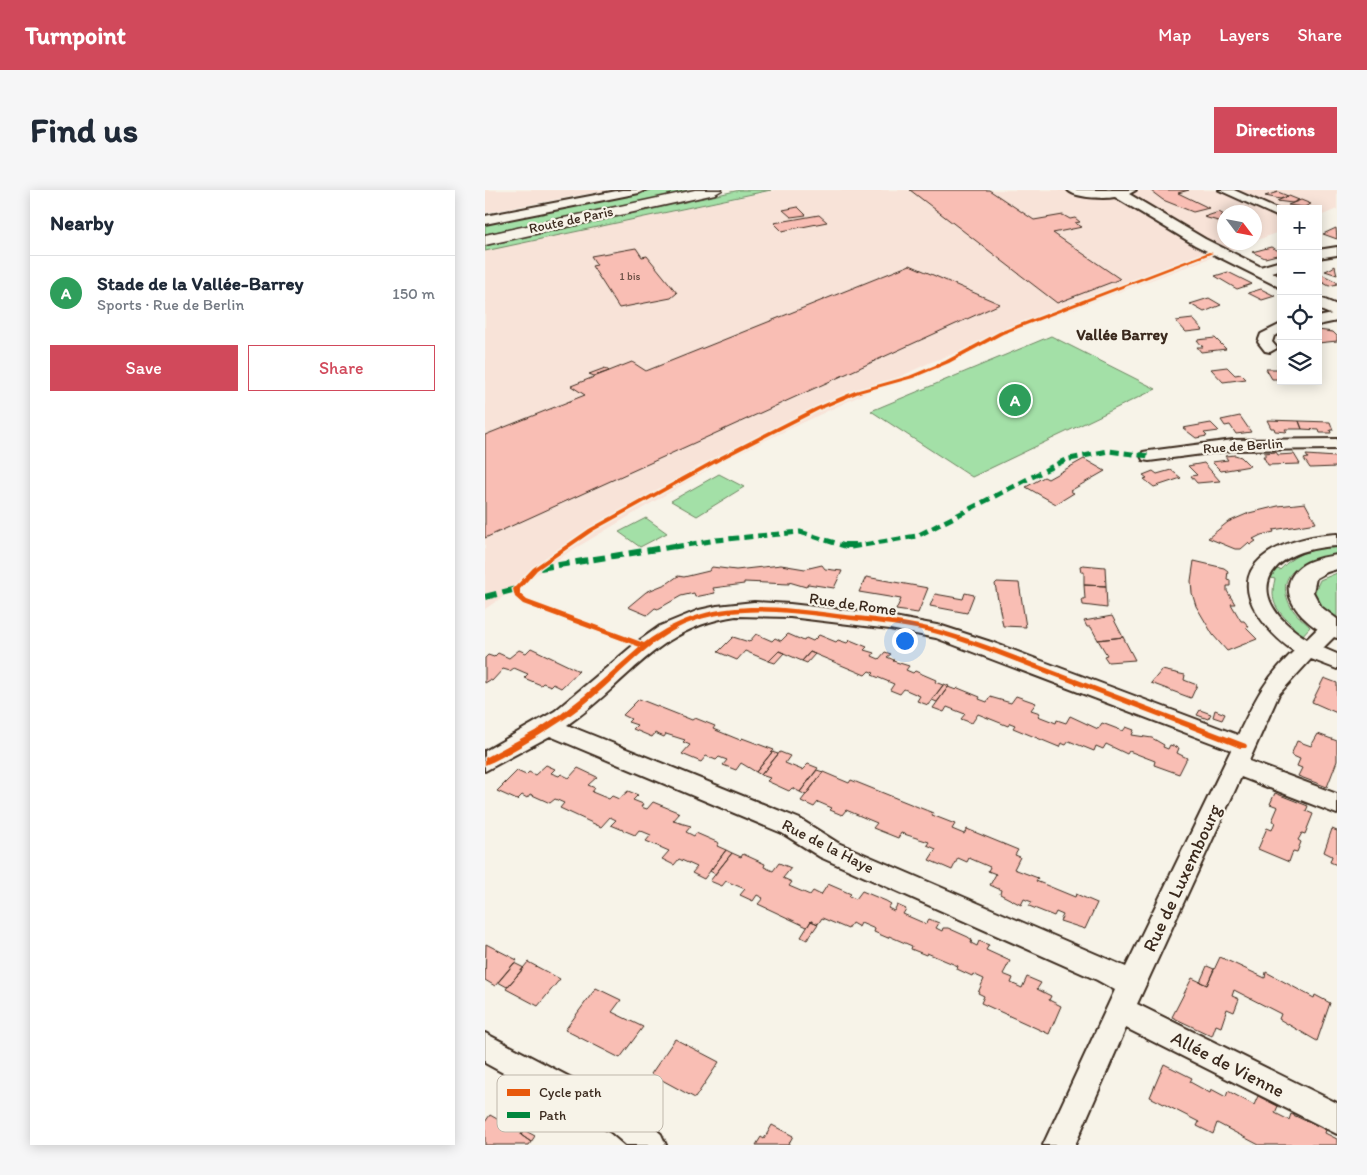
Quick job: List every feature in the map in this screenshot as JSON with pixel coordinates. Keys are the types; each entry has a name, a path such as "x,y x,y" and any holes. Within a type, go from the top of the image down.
{"main road":[{"name":"Route de Paris","path":"485,240 715,190"}],"street":[{"path":"485,220 639,190"},
{"path":"1075,190 1099,195 1124,192 1200,242 1277,281"},
{"path":"1225,190 1277,214"},
{"path":"1322,253 1337,251"},
{"path":"1258,272 1277,266"},
{"path":"1322,304 1337,312"},
{"path":"1322,320 1337,317"},
{"path":"1270,348 1265,342 1268,334 1277,330"},
{"name":"Rue de Berlin","path":"1149,456 1242,444 1337,444"},
{"path":"1337,540 1313,541 1284,549 1265,565 1260,574 1258,585 1259,597 1264,609 1285,634 1308,649 1337,662"},
{"path":"1334,629 1307,609 1301,599 1299,589 1301,580 1307,573 1316,567 1337,562"},
{"name":"Rue de Rome","path":"485,762 548,726 586,699 645,646 679,624 725,610 767,607 905,625 948,635 1169,716 1239,756 1337,804"},
{"name":"Rue de Luxembourg","path":"1059,1145 1125,997 1270,691 1283,674 1308,649 1334,629"},
{"name":"Rue de la Haye","path":"548,726 791,826 829,850 1107,971 1125,997"},
{"name":"Allée de Vienne","path":"1125,997 1337,1119"},
{"path":"485,1047 537,1075"},
{"path":"635,1132 650,1145"}],"shaded area":[{"path":"485,190 608,190 485,213"},
{"path":"776,190 1337,190 1337,209 1322,215 1322,205 1277,205 1277,233 1262,238 1262,205 1217,205 1217,250 1231,250 929,363 724,460 569,552 485,609 485,250"}],"green space":[{"path":"654,190 695,190 485,234 485,222"},
{"path":"740,190 771,190 485,251 486,246"},
{"path":"1051,336 1156,389 972,477 871,411"},
{"path":"719,474 744,487 697,516 671,501"},
{"path":"646,518 667,533 640,547 619,532"},
{"path":"1332,544 1337,545 1337,554 1315,559 1296,568 1289,575 1286,584 1286,594 1291,607 1310,627 1301,637 1292,631 1293,626 1276,606 1273,594 1275,579 1267,577 1271,567 1280,570 1285,564 1303,553 1310,550 1332,547"},
{"path":"1337,573 1337,620 1321,608 1314,593 1320,580"}],"building":[{"path":"910,190 989,190 1034,220 1063,215 1070,219 1075,218 1080,222 1075,223 1082,227 1053,233 1120,279 1057,303"},
{"path":"1189,190 1178,193 1209,208 1193,212 1163,200 1151,191"},
{"path":"1278,192 1288,196 1280,199 1265,196"},
{"path":"1289,196 1299,200 1292,203 1277,201"},
{"path":"1301,200 1311,204 1309,205 1288,205"},
{"path":"798,207 806,215 791,217 783,210"},
{"path":"1217,213 1217,221 1204,217"},
{"path":"819,215 827,222 782,231 774,223"},
{"path":"1336,228 1337,239 1323,234"},
{"path":"1271,247 1277,250 1277,255 1265,258 1252,252"},
{"path":"636,248 642,257 647,256 677,293 671,298 619,308 592,266 597,265 591,256"},
{"path":"910,265 1000,304 485,538 485,435 585,395 571,386 632,362 646,371"},
{"path":"1335,266 1337,275 1325,271 1330,269"},
{"path":"1228,272 1252,284 1237,289 1215,276"},
{"path":"1322,275 1337,282 1337,284 1329,286 1322,282"},
{"path":"1261,289 1275,296 1262,300 1248,293"},
{"path":"1209,298 1221,305 1204,312 1190,304"},
{"path":"1193,319 1203,330 1186,332 1176,321"},
{"path":"1322,331 1333,332 1337,336 1337,341 1322,343"},
{"path":"1215,338 1226,349 1201,352 1197,347 1203,347 1197,340"},
{"path":"1227,367 1235,375 1241,374 1246,379 1223,382 1211,369"},
{"path":"605,368 609,371 594,376 589,374"},
{"path":"1266,369 1277,369 1277,379 1272,379"},
{"path":"1240,416 1251,432 1236,434 1230,425 1225,426 1221,420"},
{"path":"1267,420 1299,421 1302,429 1285,429 1287,432 1275,431"},
{"path":"1299,421 1330,422 1333,430 1330,430 1331,433 1320,433 1319,430 1302,429"},
{"path":"1211,423 1219,431 1204,433 1207,436 1196,438 1183,428"},
{"path":"1276,452 1278,455 1294,454 1300,464 1268,465 1263,456 1266,456 1264,453"},
{"path":"1235,455 1241,457 1250,466 1221,471 1212,462 1228,460 1225,456"},
{"path":"1306,455 1336,457 1337,467 1310,468 1304,459 1308,458"},
{"path":"1084,459 1105,471 1070,491 1074,493 1056,504 1026,487 1044,477 1048,479"},
{"path":"1204,463 1220,481 1197,483 1191,476 1197,475 1188,466"},
{"path":"1171,470 1181,478 1154,487 1144,479 1147,478 1143,475 1153,471 1157,474"},
{"path":"1305,503 1316,523 1273,530 1274,532 1253,539 1256,541 1250,545 1248,543 1241,549 1235,549 1208,538 1228,522 1249,513 1278,506"},
{"path":"1194,561 1224,568 1228,571 1227,579 1230,580 1230,586 1227,586 1227,591 1235,604 1231,604 1241,621 1244,621 1249,627 1246,628 1257,639 1227,651 1213,635 1196,606 1192,593 1191,581"},
{"path":"781,565 805,569 822,565 825,569 842,571 834,588 808,584 806,587 789,582 789,584 744,582 744,584 713,588 715,593 695,597 694,593 681,596 658,609 655,608 647,615 628,607 646,592 668,583 678,576 684,577 709,571 712,567 736,570"},
{"path":"1080,566 1105,567 1106,586 1084,585 1084,572 1081,572"},
{"path":"866,577 928,588 918,613 896,610 901,599 859,592"},
{"path":"997,582 1019,583 1026,627 1003,626 995,584"},
{"path":"1084,585 1106,586 1107,608 1083,605 1082,599 1085,599"},
{"path":"965,593 974,595 967,613 930,606 935,594 963,599"},
{"path":"1112,616 1123,637 1098,640 1091,627 1087,627 1084,621"},
{"path":"756,634 772,641 775,638 781,641 788,634 804,641 806,638 813,641 819,635 836,642 838,640 847,643 850,640 867,647 864,650 874,653 872,656 879,659 885,652 891,654 887,657 909,666 906,670 913,673 915,671 943,685 928,705 917,701 920,696 904,689 900,694 890,690 894,684 872,675 874,673 869,671 865,675 810,652 802,661 779,651 769,661 745,651 737,660 718,652 733,637 749,642"},
{"path":"1123,637 1135,660 1108,662 1104,656 1107,655 1098,640"},
{"path":"531,648 579,671 561,688 553,684 551,686 543,683 541,685 524,678 528,674 514,668 510,671 503,669 492,681 490,680 485,683 485,658 488,655 494,657 498,653 509,658 519,650 526,653"},
{"path":"779,651 784,653 775,663 769,661"},
{"path":"810,652 815,654 807,663 802,661"},
{"path":"1162,670 1185,675 1184,680 1197,685 1191,698 1151,683"},
{"path":"1324,678 1337,683 1337,713 1312,702"},
{"path":"944,684 949,686 937,702 932,700"},
{"path":"948,687 956,690 958,688 987,702 990,697 1011,703 1016,696 1036,703 1031,710 1040,713 1038,716 1056,723 1057,720 1066,723 1070,716 1098,729 1102,723 1123,731 1126,727 1134,730 1132,735 1152,738 1168,749 1170,745 1179,748 1177,753 1187,758 1179,774 1154,765 1155,761 1129,751 1127,754 1106,744 1103,749 1096,746 1094,751 1069,741 1066,745 1061,743 1059,747 1013,728 1015,725 1010,723 1008,726 978,714 972,723 961,719 965,714 947,707 944,712 933,708"},
{"path":"639,699 692,720 695,718 715,726 713,729 740,740 742,738 774,750 756,772 741,763 736,770 723,765 727,760 719,757 716,760 706,756 701,762 682,754 690,745 683,742 685,740 666,734 664,737 655,733 652,737 633,729 637,725 628,722 631,719 623,715"},
{"path":"1200,710 1211,714 1208,719 1197,715"},
{"path":"1215,710 1225,714 1222,720 1213,717"},
{"path":"1318,734 1337,741 1337,761 1327,787 1298,776 1302,768 1297,766 1300,759 1291,755 1297,741 1311,746"},
{"path":"772,752 778,754 761,775 756,772"},
{"path":"780,752 790,756 785,763 802,770 808,764 818,768 800,792 792,788 789,791 767,781 770,778 761,775"},
{"path":"546,765 555,769 551,773 559,776 561,774 569,778 578,768 597,777 588,785 595,788 592,792 609,799 612,796 619,799 628,791 638,795 633,800 643,804 641,807 647,809 653,802 680,813 673,821 691,826 686,832 694,836 696,833 719,843 717,846 726,850 704,879 692,873 697,867 679,859 674,865 662,859 669,851 646,841 651,835 639,830 635,835 611,825 616,820 610,817 601,827 560,808 564,803 555,799 550,803 530,794 527,798 522,795 517,800 497,791 517,771 526,775 529,772 535,775"},
{"path":"817,770 823,772 806,795 800,792"},
{"path":"823,772 849,783 851,780 933,813 932,815 955,824 952,829 964,834 967,829 1018,850 1015,855 1020,857 1014,869 1038,878 1036,881 1075,897 1076,894 1097,903 1085,929 1060,921 1063,915 1056,912 1054,916 1029,906 1032,902 1024,899 1021,905 1000,894 1001,890 990,885 996,874 988,871 990,867 969,858 967,862 958,858 952,870 929,860 936,849 927,845 929,842 901,833 898,838 873,828 877,823 846,810 842,815 818,802 814,807 801,801"},
{"path":"1275,793 1308,806 1306,811 1313,814 1305,834 1302,833 1298,840 1301,842 1297,852 1293,851 1289,862 1258,849 1267,828 1272,830 1275,822 1272,821 1278,807 1270,804"},
{"path":"1332,829 1337,831 1337,865 1330,862 1332,856 1324,852"},
{"path":"726,850 732,853 715,874 710,871"},
{"path":"732,853 741,857 743,854 765,864 764,867 773,871 779,863 791,868 783,878 792,882 789,886 810,895 813,891 821,895 828,884 851,894 849,896 856,899 862,891 891,904 888,908 894,911 897,905 906,909 903,914 926,924 929,919 939,923 936,928 942,931 943,928 948,928 968,937 972,940 971,943 977,946 979,941 989,945 986,950 1010,961 1003,974 1013,978 1011,983 1022,988 1027,977 1041,983 1037,989 1051,996 1049,1000 1061,1006 1049,1034 981,1003 984,996 978,993 984,979 957,969 958,966 927,953 926,955 911,949 912,946 874,932 875,929 861,923 859,927 852,923 848,929 822,918 818,924 811,921 807,927 758,904 763,898 757,895 753,901 740,895 745,889 726,881 722,886 710,881"},
{"path":"811,921 818,924 807,940 801,937"},
{"path":"486,944 517,960 495,986 485,980"},
{"path":"1220,957 1265,978 1266,972 1314,998 1315,995 1330,1003 1317,1041 1279,1019 1281,1014 1234,990 1232,996 1239,999 1234,1012 1227,1009 1221,1027 1216,1025 1212,1036 1172,1017 1192,978 1207,985"},
{"path":"528,962 560,979 538,1006 506,989"},
{"path":"514,963 524,968 507,987 498,982"},
{"path":"1207,966 1214,969 1207,985 1200,982"},
{"path":"596,988 621,1000 612,1012 643,1027 620,1058 565,1030"},
{"path":"675,1039 719,1062 695,1098 663,1081 663,1075 651,1074"},
{"path":"1164,1064 1192,1078 1190,1082 1210,1093 1211,1089 1226,1097 1228,1091 1254,1105 1258,1096 1278,1106 1275,1113 1289,1120 1291,1114 1306,1121 1308,1114 1328,1124 1325,1133 1337,1139 1337,1145 1259,1145 1217,1123 1213,1134 1197,1126 1199,1122 1150,1097"},
{"path":"490,1115 497,1119 497,1132 520,1132 521,1135 531,1142 529,1145 485,1145 485,1122"},
{"path":"772,1125 793,1136 788,1145 756,1145 761,1137 764,1139"},
{"path":"523,1132 528,1132 535,1136 531,1142 521,1135"}],"marked path":[{"path":"540,568 716,540 800,532 849,547 917,536 1065,460 1108,451 1149,456"},
{"path":"485,597 516,589"}],"cycle path":[{"path":"645,646 525,602 517,595 516,589 535,569 591,530 721,458 817,409 857,392 911,377 947,362 1001,333 1211,253"},
{"path":"485,762 538,733 563,716 587,698 643,648 668,631 699,617 717,612 754,609 790,610 878,621 942,633 987,648 1243,746"}],"place":[{"name":"Stade de la Vallée-Barrey","path":"1015,400"}],"district":[{"name":"Vallée Barrey","path":"1122,334"}]}
